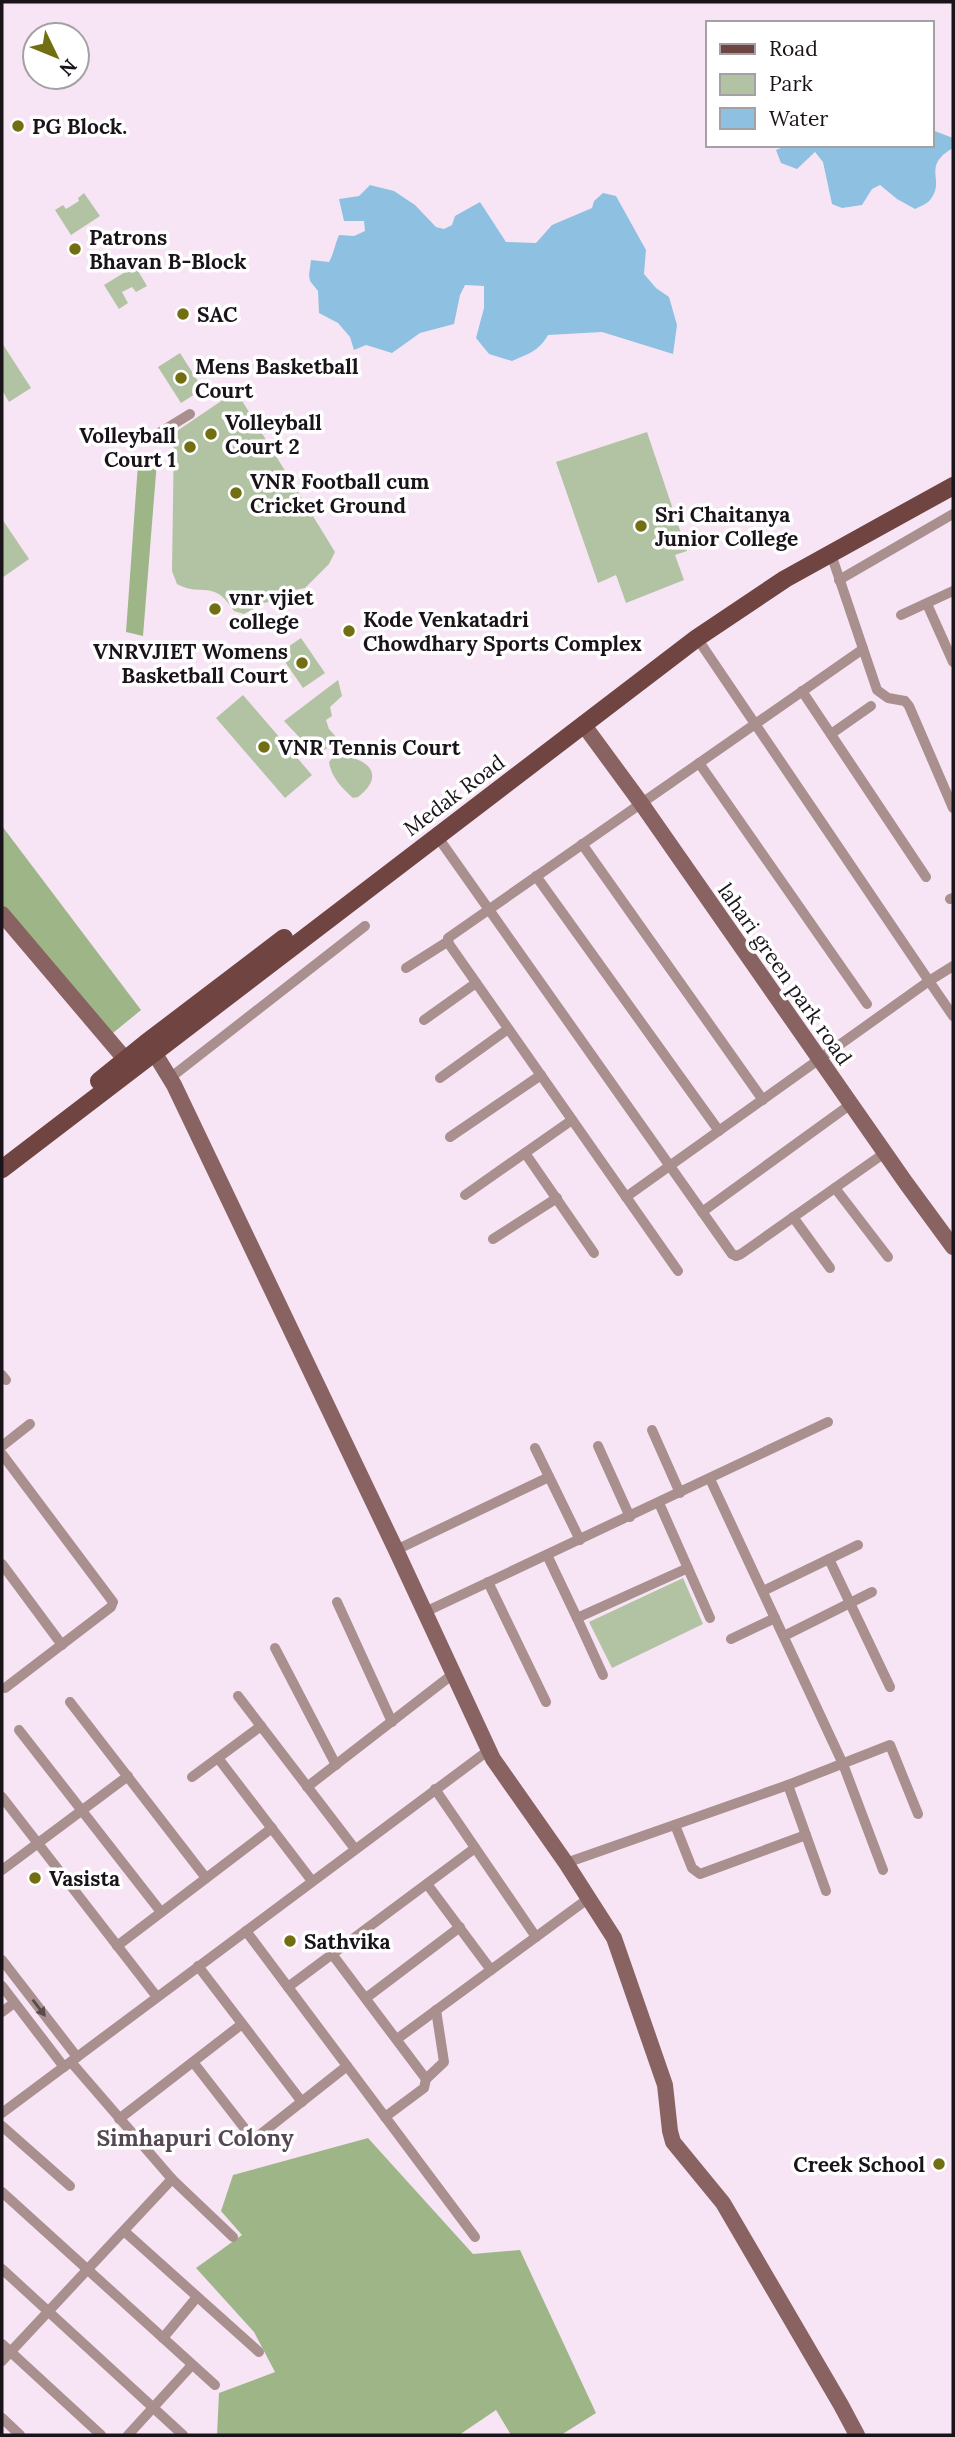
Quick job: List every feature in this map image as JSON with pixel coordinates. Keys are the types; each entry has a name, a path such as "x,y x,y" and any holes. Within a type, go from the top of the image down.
{"main road":[{"name":"Medak Road","path":"2,1156 125,1059 630,675 731,602 779,570 953,475"},
{"name":"Medak Road","path":"2,1169 697,638 785,579 953,486"}],"street":[{"path":"159,433 190,414"},
{"path":"839,580 953,514"},
{"path":"831,554 877,691 888,698 905,701 909,706 953,808"},
{"path":"901,615 953,592"},
{"path":"927,604 953,662"},
{"path":"697,638 953,1016"},
{"path":"406,968 447,942 452,935 488,909 863,649"},
{"path":"802,691 926,877"},
{"path":"831,734 871,706"},
{"name":"lahari green park road","path":"583,724 851,1104 950,1239"},
{"path":"699,763 867,1004"},
{"path":"437,836 728,1250 736,1256 886,1152"},
{"path":"582,844 763,1100"},
{"path":"536,876 719,1131"},
{"path":"2,914 125,1059"},
{"path":"170,1078 365,926"},
{"path":"447,942 678,1271"},
{"path":"626,1197 953,966"},
{"path":"424,1020 476,983"},
{"path":"440,1078 508,1029"},
{"path":"155,1054 170,1078 489,1750 499,1769 566,1863 614,1938 662,2075 673,2142 723,2203 842,2405 856,2435"},
{"path":"450,1137 541,1075"},
{"path":"702,1212 851,1104"},
{"path":"465,1195 572,1120"},
{"path":"525,1153 594,1253"},
{"path":"835,1188 888,1257"},
{"path":"493,1238 556,1198"},
{"path":"793,1217 830,1268"},
{"path":"425,1612 828,1422"},
{"path":"2,1446 30,1424"},
{"path":"652,1430 680,1493"},
{"path":"597,1446 630,1517"},
{"path":"535,1448 580,1540"},
{"path":"2,1454 113,1602 111,1607 3,1687"},
{"path":"396,1550 549,1477"},
{"path":"710,1479 843,1764 883,1870"},
{"path":"660,1503 710,1618"},
{"path":"763,1591 858,1545"},
{"path":"547,1555 603,1675"},
{"path":"829,1559 890,1687"},
{"path":"2,1564 62,1644"},
{"path":"577,1618 688,1568"},
{"path":"488,1583 547,1703"},
{"path":"784,1636 872,1592"},
{"path":"337,1602 392,1722"},
{"path":"731,1639 775,1618"},
{"path":"275,1648 335,1765"},
{"path":"307,1787 453,1674"},
{"path":"238,1696 355,1849"},
{"path":"70,1702 206,1878"},
{"path":"192,1777 261,1726"},
{"path":"19,1730 161,1912"},
{"path":"566,1863 788,1785 890,1745 918,1814"},
{"path":"2,2113 489,1750"},
{"path":"218,1758 312,1881"},
{"path":"2,1870 128,1776"},
{"path":"788,1785 827,1891"},
{"path":"435,1789 536,1937"},
{"path":"2,1797 157,1997"},
{"path":"675,1825 692,1868 699,1874 806,1835"},
{"path":"117,1946 272,1828"},
{"path":"288,1987 475,1848"},
{"path":"427,1884 491,1970"},
{"path":"397,2039 589,1898"},
{"path":"366,1998 460,1927"},
{"path":"246,1931 475,2237"},
{"path":"332,1954 426,2079"},
{"path":"2,1960 70,2062"},
{"path":"198,1966 302,2102"},
{"path":"2,1986 14,2003 70,2062 172,2179 233,2237"},
{"path":"2,2012 14,2003"},
{"path":"385,2117 424,2088 426,2079 444,2062 436,2010"},
{"path":"119,2119 243,2024"},
{"path":"192,2062 253,2137 261,2135 347,2066"},
{"path":"2,2126 70,2186"},
{"path":"2,2361 6,2348 48,2312 172,2179"},
{"path":"2,2192 215,2385"},
{"path":"124,2231 259,2352"},
{"path":"2,2269 183,2435"},
{"path":"163,2338 197,2297"},
{"path":"6,2348 101,2435"},
{"path":"128,2435 192,2365"},
{"path":"2,2418 20,2435"}],"green space":[{"path":"84,193 100,216 71,235 55,210 63,205 66,209 79,201 78,198"},
{"path":"135,266 147,286 136,292 132,287 122,292 128,303 119,309 104,285"},
{"path":"2,343 31,388 9,402 2,390"},
{"name":"Mens Basketball Court","path":"180,353 203,389 181,403 158,367"},
{"name":"VNR Football cum Cricket Ground","path":"236,391 335,552 329,564 305,588 295,590 286,598 264,603 244,614 234,611 227,601 214,592 177,584 172,571 174,433"},
{"path":"647,432 687,551 675,555 684,580 626,603 616,575 598,583 556,462"},
{"path":"157,461 143,636 126,632 138,464"},
{"path":"2,519 29,559 2,578"},
{"name":"VNRVJIET Womens Basketball Court","path":"301,638 325,673 303,688 279,653"},
{"path":"338,680 342,696 330,707 332,716 326,720 329,729 337,738 316,755 284,721"},
{"name":"VNR Tennis Court","path":"243,695 312,775 285,798 216,718"},
{"path":"335,755 355,759 369,767 372,780 358,797 353,798 335,777 329,762"},
{"path":"2,826 141,1010 113,1033 2,904"},
{"path":"683,1578 703,1624 612,1668 589,1622"},
{"path":"368,2138 473,2254 520,2250 596,2413 561,2435 511,2435 496,2410 459,2435 217,2435 219,2393 275,2372 254,2332 196,2268 242,2235 221,2211 233,2175"}],"water":[{"path":"934,131 953,138 953,148 938,161 935,193 929,201 915,209 880,185 872,189 862,205 842,208 832,204 823,162 815,152 797,169 781,163 776,150 783,147 934,147"},
{"path":"370,185 394,191 415,205 436,227 444,229 452,225 455,216 480,202 506,242 536,243 552,225 592,208 594,201 603,193 616,196 646,250 644,274 656,288 669,297 677,325 673,354 602,332 548,335 537,348 512,361 489,354 476,338 484,308 484,286 465,285 454,324 420,333 392,353 366,345 354,350 350,337 338,323 319,313 318,291 309,275 311,260 329,262 339,235 354,236 365,231 364,221 344,221 339,199 359,196"}],"place":[{"name":"PG Block.","path":"18,126"},
{"name":"Patrons Bhavan B-Block","path":"75,249"},
{"name":"SAC","path":"183,314"},
{"name":"Mens Basketball Court","path":"181,378"},
{"name":"Volleyball Court 2","path":"211,434"},
{"name":"Volleyball Court 1","path":"190,447"},
{"name":"VNR Football cum Cricket Ground","path":"236,493"},
{"name":"Sri Chaitanya Junior College","path":"641,526"},
{"name":"vnr vjiet college","path":"215,609"},
{"name":"Kode Venkatadri Chowdhary Sports Complex","path":"349,631"},
{"name":"VNRVJIET Womens Basketball Court","path":"302,663"},
{"name":"VNR Tennis Court","path":"264,747"},
{"name":"Vasista","path":"35,1878"},
{"name":"Sathvika","path":"290,1941"},
{"name":"Creek School","path":"939,2164"}],"district":[{"name":"Simhapuri Colony","path":"195,2137"}]}
